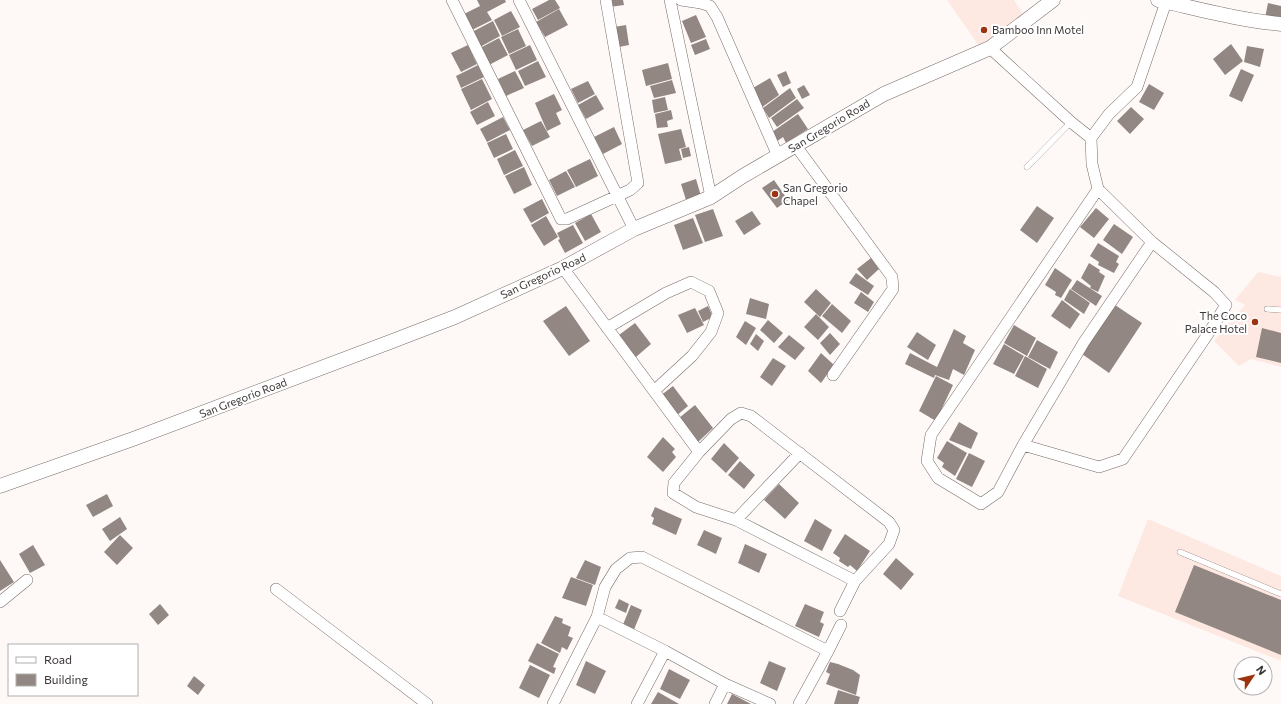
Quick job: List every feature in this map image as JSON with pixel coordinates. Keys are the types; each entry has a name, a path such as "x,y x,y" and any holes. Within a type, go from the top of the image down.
{"street":[{"path":"452,0 561,219 567,219 630,190 638,183 606,0"},
{"path":"519,0 634,230"},
{"path":"670,0 712,197"},
{"path":"681,0 710,6 717,18 778,156"},
{"name":"San Gregorio Road","path":"0,486 133,439 455,317 563,268 634,230 712,197 743,176 884,94 990,48 1053,0"},
{"path":"1023,445 1099,467 1123,459 1226,305 1214,292 1152,242 1098,189 1092,164 1091,138 1109,114 1137,87 1162,1 1200,5 1265,23 1281,24"},
{"path":"990,48 1071,122 1091,138"},
{"path":"796,146 892,277 893,289 833,375"},
{"path":"1098,189 931,435 927,461 938,478 981,504 998,492 1023,445 1084,342 1152,242"},
{"path":"563,268 699,452"},
{"path":"607,328 666,293 692,282 709,291 718,313 711,332 692,356 654,390"},
{"path":"840,611 855,581 889,544 894,530 889,522 751,416 741,413 731,419 699,452 674,482 673,493 696,507 736,520 855,581"},
{"path":"736,520 800,453"},
{"path":"553,704 597,617 605,587 616,569 630,558 642,557 828,651"},
{"path":"0,602 27,580"},
{"path":"276,589 427,704"},
{"path":"597,617 665,651 724,684 770,704"},
{"path":"799,704 841,625"},
{"path":"637,704 665,651"},
{"path":"715,704 724,684"}],"lane":[{"path":"1026,167 1071,122"},
{"path":"1267,309 1281,310"},
{"path":"1180,552 1281,594"}],"shaded area":[{"name":"Bamboo Inn Motel","path":"947,0 1014,0 1023,14 979,46"},
{"name":"The Coco Palace Hotel","path":"1258,272 1281,277 1281,367 1251,359 1239,366 1214,341 1245,305 1235,300"},
{"path":"1148,519 1281,576 1281,661 1273,658 1273,656 1268,656 1118,596"}],"building":[{"path":"477,0 505,0 506,2 487,12 492,20 472,30 464,14 480,6"},
{"path":"549,0 555,0 560,8 538,20 532,9"},
{"path":"609,0 623,0 624,5 610,7"},
{"path":"1268,3 1281,6 1281,22 1265,18"},
{"path":"559,9 568,25 545,37 536,22"},
{"path":"511,11 520,27 502,36 494,20"},
{"path":"696,15 706,37 691,43 682,21"},
{"path":"493,21 500,36 480,47 472,32"},
{"path":"626,25 629,45 619,47 614,27"},
{"path":"518,29 526,46 509,54 501,37"},
{"path":"499,38 508,55 489,65 480,48"},
{"path":"706,39 710,49 695,55 691,45"},
{"path":"1231,44 1243,61 1225,75 1213,59"},
{"path":"468,45 477,64 461,72 451,53"},
{"path":"530,45 537,60 516,70 509,55"},
{"path":"1247,46 1264,49 1260,67 1244,62"},
{"path":"538,61 546,77 525,86 518,71"},
{"path":"668,63 672,79 646,86 642,70"},
{"path":"478,65 484,77 461,88 456,76"},
{"path":"1241,69 1254,75 1242,102 1229,96"},
{"path":"515,71 524,88 506,96 498,79"},
{"path":"786,71 791,83 783,87 777,75"},
{"path":"770,78 779,95 761,108 753,88"},
{"path":"482,79 492,99 471,110 461,89"},
{"path":"672,80 676,93 654,98 650,86"},
{"path":"588,81 595,94 578,103 571,89"},
{"path":"1149,84 1164,93 1154,110 1139,102"},
{"path":"804,85 810,95 802,99 797,89"},
{"path":"790,88 796,98 769,118 763,108"},
{"path":"554,94 562,110 556,113 561,124 547,131 535,103"},
{"path":"596,95 604,109 586,119 578,105"},
{"path":"665,97 668,110 654,113 652,100"},
{"path":"797,99 804,108 777,127 771,118"},
{"path":"488,102 495,116 477,125 470,112"},
{"path":"1131,107 1144,119 1130,134 1117,121"},
{"path":"671,110 673,119 667,121 668,127 657,128 655,114"},
{"path":"798,114 808,129 786,143 783,137 776,142 772,132"},
{"path":"503,117 510,130 487,142 480,129"},
{"path":"541,121 550,137 532,146 523,130"},
{"path":"614,127 622,144 603,154 594,137"},
{"path":"681,129 686,147 679,149 682,160 665,164 658,134"},
{"path":"506,134 513,149 494,158 487,143"},
{"path":"689,147 691,156 683,158 681,149"},
{"path":"515,150 523,166 504,175 497,159"},
{"path":"590,159 598,176 576,187 567,170"},
{"path":"524,167 532,185 514,194 505,176"},
{"path":"566,171 575,187 557,196 549,180"},
{"path":"696,179 701,196 686,200 681,184"},
{"name":"San Gregorio Chapel","path":"774,180 788,200 777,208 762,188"},
{"path":"542,199 549,213 531,223 523,209"},
{"path":"1037,206 1054,218 1037,243 1020,230"},
{"path":"1096,208 1109,219 1094,238 1080,227"},
{"path":"713,209 723,236 705,242 695,215"},
{"path":"752,211 761,224 744,235 735,221"},
{"path":"591,214 601,232 585,241 575,223"},
{"path":"546,216 558,237 544,246 531,225"},
{"path":"693,218 703,243 683,250 674,225"},
{"path":"1114,224 1133,237 1122,254 1103,240"},
{"path":"573,225 583,243 565,253 558,240 560,239 557,233"},
{"path":"1098,243 1119,256 1116,262 1119,264 1114,273 1098,265 1099,262 1090,256"},
{"path":"871,258 879,269 867,280 857,269"},
{"path":"1089,263 1100,270 1099,272 1105,276 1098,292 1090,288 1091,286 1081,278"},
{"path":"1055,268 1072,280 1061,298 1055,295 1056,292 1045,285"},
{"path":"856,273 874,286 868,295 849,283"},
{"path":"1077,280 1102,296 1096,306 1071,289"},
{"path":"816,289 831,303 820,317 804,302"},
{"path":"1070,289 1090,303 1084,314 1064,300"},
{"path":"861,292 874,302 868,312 854,303"},
{"path":"750,298 769,304 766,319 746,314"},
{"path":"1062,300 1080,314 1070,329 1051,316"},
{"path":"832,304 851,321 842,333 822,316"},
{"path":"1115,305 1142,323 1109,373 1082,354"},
{"path":"566,306 590,341 569,356 543,321"},
{"path":"708,306 713,317 703,322 698,311"},
{"path":"695,308 704,325 687,333 678,315"},
{"path":"816,314 829,327 818,340 804,327"},
{"path":"768,320 783,333 774,343 760,330"},
{"path":"745,321 756,328 746,345 736,337"},
{"path":"635,323 651,344 636,357 631,351 628,353 625,342 619,335"},
{"path":"1014,325 1036,338 1027,356 1004,343"},
{"path":"1262,328 1281,333 1281,363 1256,357"},
{"path":"954,329 966,336 963,343 975,350 964,375 953,369 949,380 935,375 934,378 905,364 910,353 937,367"},
{"path":"917,332 936,345 928,360 907,347"},
{"path":"830,333 840,344 830,355 820,343"},
{"path":"756,334 764,341 758,351 750,344"},
{"path":"789,335 805,348 795,360 778,347"},
{"path":"1037,340 1058,352 1050,369 1028,357"},
{"path":"1004,344 1024,356 1014,374 993,364"},
{"path":"821,353 834,365 821,383 808,371"},
{"path":"1025,356 1047,369 1038,388 1015,376"},
{"path":"773,358 786,366 772,386 760,377"},
{"path":"936,376 953,385 936,421 919,411"},
{"path":"673,386 688,406 676,416 660,396"},
{"path":"695,405 713,428 698,442 679,418"},
{"path":"959,422 978,433 971,449 949,440"},
{"path":"663,437 675,449 672,452 676,457 663,472 647,457"},
{"path":"947,441 967,453 955,476 942,467 944,463 937,458"},
{"path":"724,443 739,458 726,473 711,459"},
{"path":"969,453 985,461 972,487 956,479"},
{"path":"740,461 755,475 744,489 728,475"},
{"path":"779,484 799,503 785,519 764,500"},
{"path":"107,494 113,506 93,517 86,505"},
{"path":"655,507 682,519 676,535 652,524 654,518 651,516"},
{"path":"120,517 127,529 110,541 102,529"},
{"path":"815,519 832,530 822,551 804,541"},
{"path":"704,530 722,538 716,554 697,545"},
{"path":"845,534 870,551 857,571 850,565 848,567 839,561 840,558 833,553"},
{"path":"120,535 133,548 117,565 104,552"},
{"path":"745,544 767,554 759,573 738,563"},
{"path":"33,545 45,565 30,573 19,554"},
{"path":"896,558 914,574 901,590 883,574"},
{"path":"0,560 14,582 0,591"},
{"path":"585,560 601,567 595,585 576,578"},
{"path":"1194,565 1281,600 1281,655 1175,612"},
{"path":"571,577 593,585 586,606 562,598"},
{"path":"619,599 629,604 626,613 615,608"},
{"path":"160,604 169,615 158,625 149,614"},
{"path":"805,604 824,612 820,622 824,624 819,637 795,626"},
{"path":"631,605 642,610 633,632 622,627"},
{"path":"555,616 563,619 562,623 571,627 568,636 573,638 567,650 562,647 560,653 541,643"},
{"path":"537,643 559,654 553,667 556,668 554,674 528,661"},
{"path":"586,661 606,671 595,694 576,685"},
{"path":"769,661 786,668 777,691 760,683"},
{"path":"830,662 853,670 860,675 856,695 826,684 830,674 826,672"},
{"path":"530,665 550,675 539,698 519,688"},
{"path":"669,669 690,680 680,699 660,689"},
{"path":"194,676 205,685 198,695 187,686"},
{"path":"838,690 860,697 858,704 834,704"},
{"path":"658,692 679,704 651,704"},
{"path":"732,694 751,704 727,704"}],"place":[{"name":"Bamboo Inn Motel","path":"984,30"},
{"name":"San Gregorio Chapel","path":"775,194"},
{"name":"The Coco Palace Hotel","path":"1255,322"}]}
